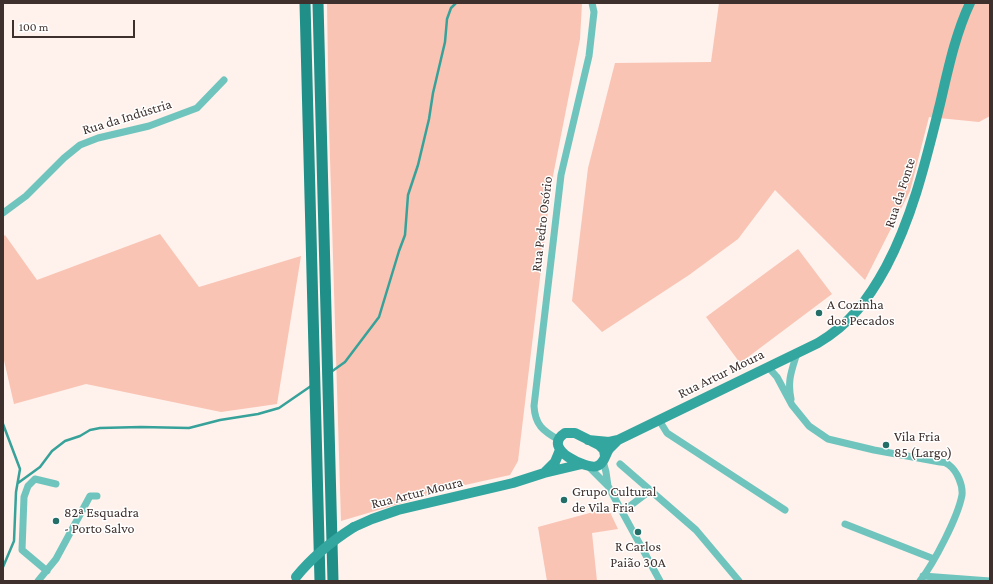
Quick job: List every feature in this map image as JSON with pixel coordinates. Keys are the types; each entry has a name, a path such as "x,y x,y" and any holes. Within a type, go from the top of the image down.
{"main road":[{"path":"306,3 320,581"},
{"path":"318,3 333,581"},
{"name":"Rua da Fonte","path":"797,353 829,336 848,321 867,299 893,254 907,223 932,136 952,53 960,26 970,3"},
{"name":"Rua Artur Moura","path":"618,440 797,353"},
{"path":"585,465 563,454 560,450 558,444 559,440 565,433 571,432 602,447 604,459"},
{"path":"588,440 609,442 618,440"},
{"path":"604,459 618,440"},
{"path":"544,473 554,462 560,450"},
{"name":"Rua Artur Moura","path":"295,579 309,562 324,548 354,527 372,519 398,510 513,483 544,473 585,465 598,466 604,459"}],"street":[{"name":"Rua Pedro Osório","path":"559,440 546,431 537,422 534,406 561,175 589,56 594,12 592,3"},
{"name":"Rua da Indústria","path":"3,213 26,196 64,158 80,145 98,138 149,126 198,108 224,80"},
{"path":"792,405 789,391 790,376 797,353"},
{"path":"768,367 777,377 792,405 809,426 828,439 874,450 949,464 959,478 962,494 955,516 934,559 921,579"},
{"path":"659,420 667,433 785,510"},
{"path":"604,459 608,486"},
{"path":"620,464 696,530 739,581"},
{"path":"585,465 608,486 660,581"},
{"path":"47,571 22,550 24,497 28,486 35,480 56,484"},
{"path":"622,512 650,490"},
{"path":"38,581 56,559 90,496 97,496"},
{"path":"845,524 934,559"},
{"path":"921,579 990,581"}],"shaded area":[{"path":"327,3 582,3 580,39 551,186 518,461 510,475 456,487 341,521 329,125"},
{"path":"719,3 990,3 990,116 979,122 929,117 910,191 865,280 775,190 738,239 689,275 602,332 572,301 588,168 615,63 711,62"},
{"path":"160,234 199,287 301,256 277,404 221,412 86,384 14,404 3,356 3,237 5,235 37,280"},
{"path":"798,249 832,294 740,363 706,317"},
{"path":"608,508 618,529 592,533 597,581 547,581 538,527"}],"waterway":[{"path":"331,372 345,362 379,317 405,235 408,195 418,165 429,119 433,93 445,42 447,19 451,8 456,3"},
{"path":"18,483 40,467 52,451 65,441 80,436 90,430 100,428 141,427 189,428 220,420 258,414 279,408 311,386"},
{"path":"3,424 20,469 16,492 14,541 3,567"}],"place":[{"name":"A Cozinha dos Pecados","path":"819,313"},
{"name":"Vila Fria 85 (Largo)","path":"886,445"},
{"name":"Grupo Cultural de Vila Fria","path":"564,500"},
{"name":"82ª Esquadra - Porto Salvo","path":"56,521"},
{"name":"R Carlos Paião 30A","path":"638,532"}]}
